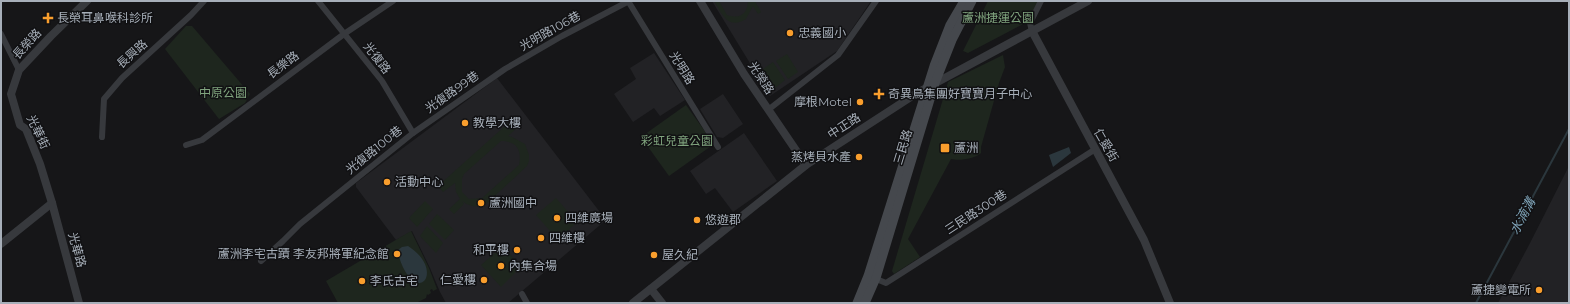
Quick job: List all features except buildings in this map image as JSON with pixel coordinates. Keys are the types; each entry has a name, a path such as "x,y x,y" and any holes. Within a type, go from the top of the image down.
{"main road":[{"name":"三民路","path":"931,85 934,66 950,25 964,1"},
{"name":"三民路","path":"865,303 931,85 972,1"},
{"name":"三民路","path":"857,303 872,277"}],"street":[{"name":"長榮路","path":"19,70 33,54 87,1"},
{"name":"長興路","path":"102,137 104,99 122,78 191,15 204,1"},
{"name":"光復路","path":"318,1 382,81 413,133"},
{"name":"長樂路","path":"186,145 202,140 344,34 393,1"},
{"name":"光明路106巷","path":"505,69 562,36 628,1"},
{"name":"光明路","path":"628,1 718,147"},
{"name":"光榮路","path":"700,1 744,74 806,165"},
{"path":"768,110 838,55 876,1"},
{"path":"1032,32 1030,23 1041,1"},
{"name":"中正路","path":"633,303 806,165 931,85 1088,1"},
{"name":"仁愛街","path":"1032,32 1094,150 1124,201 1144,240 1170,303"},
{"path":"1,34 19,70"},
{"name":"光復路99巷","path":"413,133 505,69"},
{"name":"光華街","path":"19,70 11,94 20,125 26,129 52,203"},
{"name":"光復路100巷","path":"261,261 300,224 413,133"},
{"name":"三民路300巷","path":"872,277 886,283 1094,150"},
{"path":"1,244 52,203"},
{"name":"光華路","path":"52,203 80,303"},
{"path":"651,289 662,303"},
{"path":"522,294 527,303"}],"shaded area":[{"name":"忠義國小","path":"712,1 871,1 837,51 770,96"},
{"path":"654,53 685,100 660,116 654,108 633,122 614,94 636,79 630,68"},
{"name":"蘆洲國中","path":"497,78 606,220 508,303 446,303 412,231 396,240 356,187 356,183"},
{"path":"723,94 743,124 723,138 717,137 700,109"},
{"path":"744,133 777,181 733,212 715,188 706,194 690,171"},
{"path":"1069,147 1071,153 1053,167 1049,155"},
{"path":"1569,166 1569,303 1498,303 1529,245"},
{"path":"408,246 419,255 425,263 427,271 426,278 423,282 418,283 411,279 401,263 398,250 402,247"}],"green space":[{"path":"714,1 719,1 727,15 742,15 746,10 748,1 755,1 761,12 758,14 753,6 746,19 735,23 730,22 726,19"},
{"name":"蘆洲捷運公園","path":"988,1 1039,1 1027,22 968,53 963,51"},
{"name":"中原公園","path":"186,26 192,26 250,94 245,103 219,119 165,49"},
{"path":"787,54 798,72 788,79 776,61"},
{"path":"1003,55 1005,67 981,147 981,153 975,157 967,159 951,159 908,239 920,257 894,274 892,271 948,82"},
{"path":"773,62 785,80 775,88 763,69"},
{"name":"彩虹兒童公園","path":"686,105 714,144 669,176 641,137"},
{"path":"514,118 520,125 508,136 525,144 529,155 527,166 485,205 473,206 462,201 464,204 454,214 449,209 460,199 456,192 455,183 443,192 438,186","holes":["501,141 506,141 517,147 520,155 519,165 482,198 469,199 462,192 462,179 464,174"]},
{"name":"四維廣場","path":"556,198 577,222 558,240 536,215"},
{"path":"425,201 433,209 417,227 409,218"},
{"path":"437,214 454,230 445,240 429,224"},
{"path":"427,226 443,243 436,253 420,236"},
{"name":"蘆洲李宅古蹟 李友邦將軍紀念館","path":"411,231 429,268 437,289 433,291 432,289 430,290 431,293 428,295 427,294 426,298 416,303 338,303 326,281"},
{"name":"內集合場","path":"503,246 521,267 501,287 481,265"}],"waterway":[{"name":"水湳溝","path":"1476,303 1569,129"}],"place":[{"name":"長榮耳鼻喉科診所","path":"48,18"},
{"name":"忠義國小","path":"790,33"},
{"name":"奇異鳥集團好寶寶月子中心","path":"879,94"},
{"name":"摩根Motel","path":"860,102"},
{"name":"教學大樓","path":"465,123"},
{"name":"蘆洲","path":"945,148"},
{"name":"蒸烤貝水產","path":"859,157"},
{"name":"活動中心","path":"387,182"},
{"name":"蘆洲國中","path":"481,203"},
{"name":"四維廣場","path":"557,218"},
{"name":"悠遊郡","path":"697,220"},
{"name":"四維樓","path":"541,238"},
{"name":"和平樓","path":"517,250"},
{"name":"蘆洲李宅古蹟 李友邦將軍紀念館","path":"397,254"},
{"name":"屋久紀","path":"654,255"},
{"name":"內集合場","path":"501,266"},
{"name":"仁愛樓","path":"484,280"},
{"name":"李氏古宅","path":"362,281"},
{"name":"蘆捷變電所","path":"1539,290"}]}
